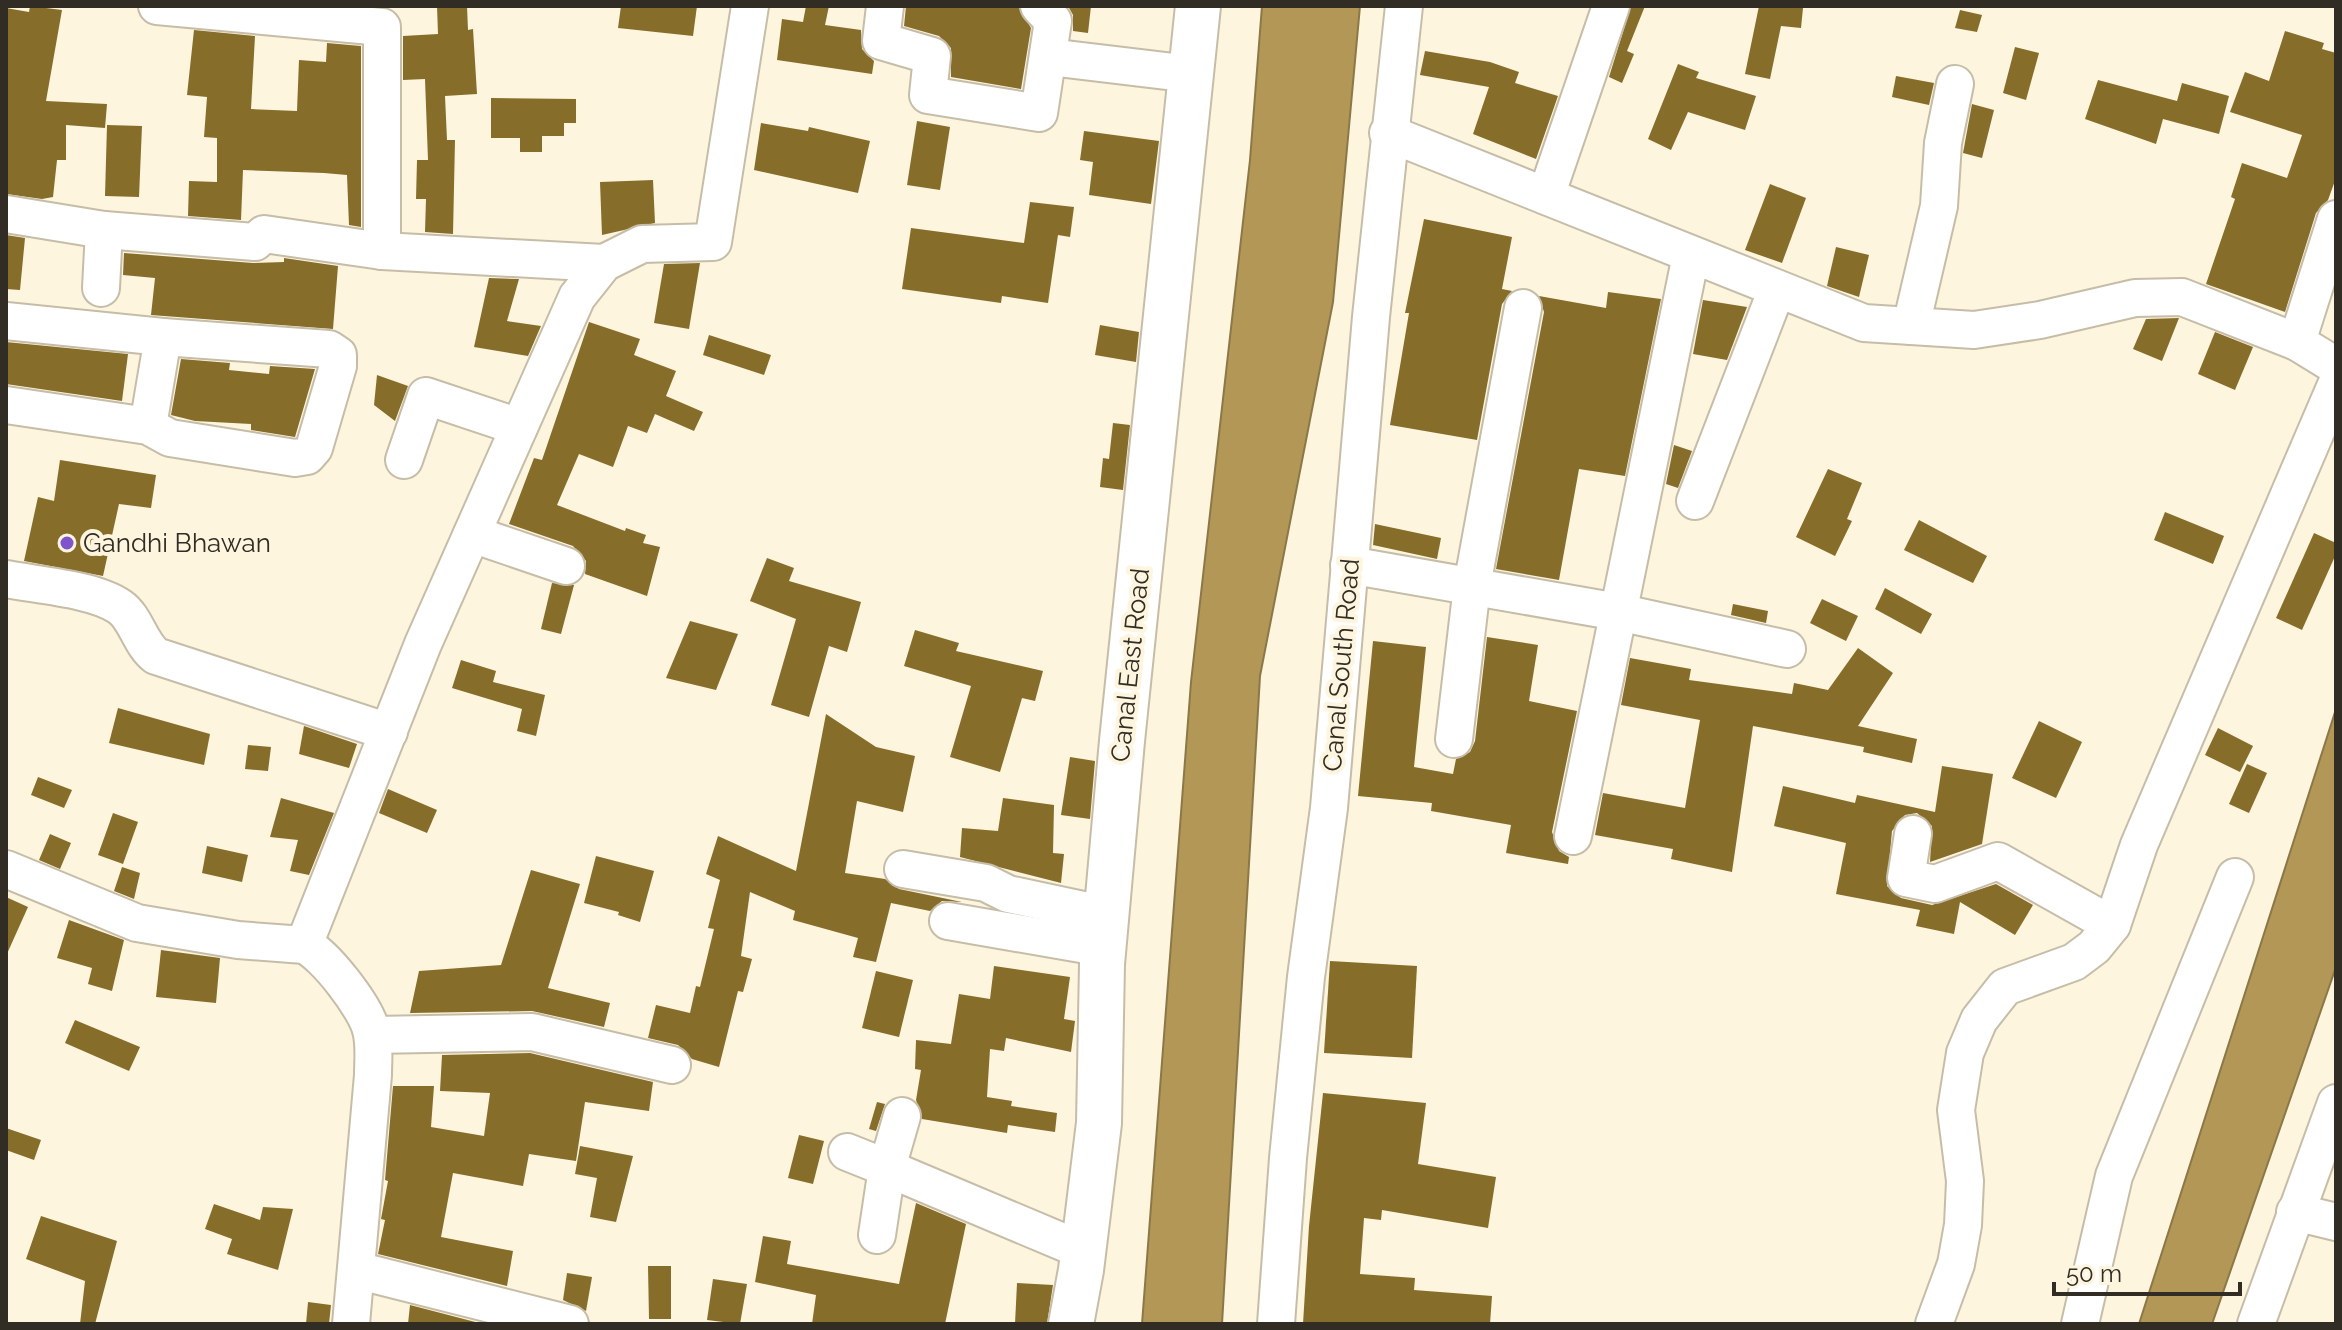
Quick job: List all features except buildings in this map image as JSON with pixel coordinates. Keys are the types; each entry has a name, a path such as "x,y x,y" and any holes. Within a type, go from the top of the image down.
{"main road":[{"name":"Canal East Road","path":"1071,1324 1084,1251 1099,1123 1105,932 1198,6"}],"street":[{"path":"157,6 382,27 382,251"},
{"path":"304,945 472,534 577,297 604,263 642,244 713,242 750,6"},
{"path":"885,6 881,41 932,56 928,95 1039,113 1053,21 1039,6"},
{"name":"Canal South Road","path":"1276,1324 1306,977 1329,808 1388,133 1404,6"},
{"path":"1546,196 1611,6"},
{"path":"1049,57 1191,74"},
{"path":"1911,326 1939,206 1943,143 1955,84"},
{"path":"1388,133 1864,323 1974,330 2040,320 2159,295 2203,302 2297,342 2336,366"},
{"path":"6,214 104,230 255,242 264,234 382,251 604,263"},
{"path":"2297,342 2336,219"},
{"path":"101,288 104,230"},
{"path":"1573,836 1691,255"},
{"path":"1695,501 1777,289"},
{"path":"1454,739 1472,586 1523,308"},
{"path":"6,321 329,349 338,355 338,366 314,448 307,456 295,458 170,438 148,426 6,405"},
{"path":"148,426 163,337"},
{"path":"1934,1324 1956,1264 1963,1225 1965,1181 1956,1110 1965,1053 1979,1020 2005,987 2074,962 2094,947 2112,925 2139,845 2336,385"},
{"path":"404,460 426,396 519,427"},
{"path":"472,534 566,566"},
{"path":"1349,565 1618,612 1787,649"},
{"path":"6,579 94,596 122,608 144,647 156,656 389,732"},
{"path":"1913,834 1906,878 1935,884 1998,861 2112,925"},
{"path":"6,869 137,923 238,940 304,945 342,981 365,1013 373,1035 373,1075 351,1324"},
{"path":"903,869 986,883 1105,932"},
{"path":"2080,1324 2114,1176 2235,877"},
{"path":"948,921 1105,932"},
{"path":"373,1035 532,1032 672,1065"},
{"path":"2256,1324 2295,1212 2329,1134 2336,1103"},
{"path":"877,1235 887,1168 902,1116"},
{"path":"847,1152 1084,1251"},
{"path":"2295,1212 2336,1222"},
{"path":"356,1270 570,1324"}],"shaded area":[{"path":"1262,6 1360,6 1333,302 1260,676 1222,1324 1142,1324 1191,682 1250,160"},
{"path":"2336,709 2336,967 2212,1324 2139,1324"}],"place":[{"name":"Gandhi Bhawan","path":"67,543"}]}
